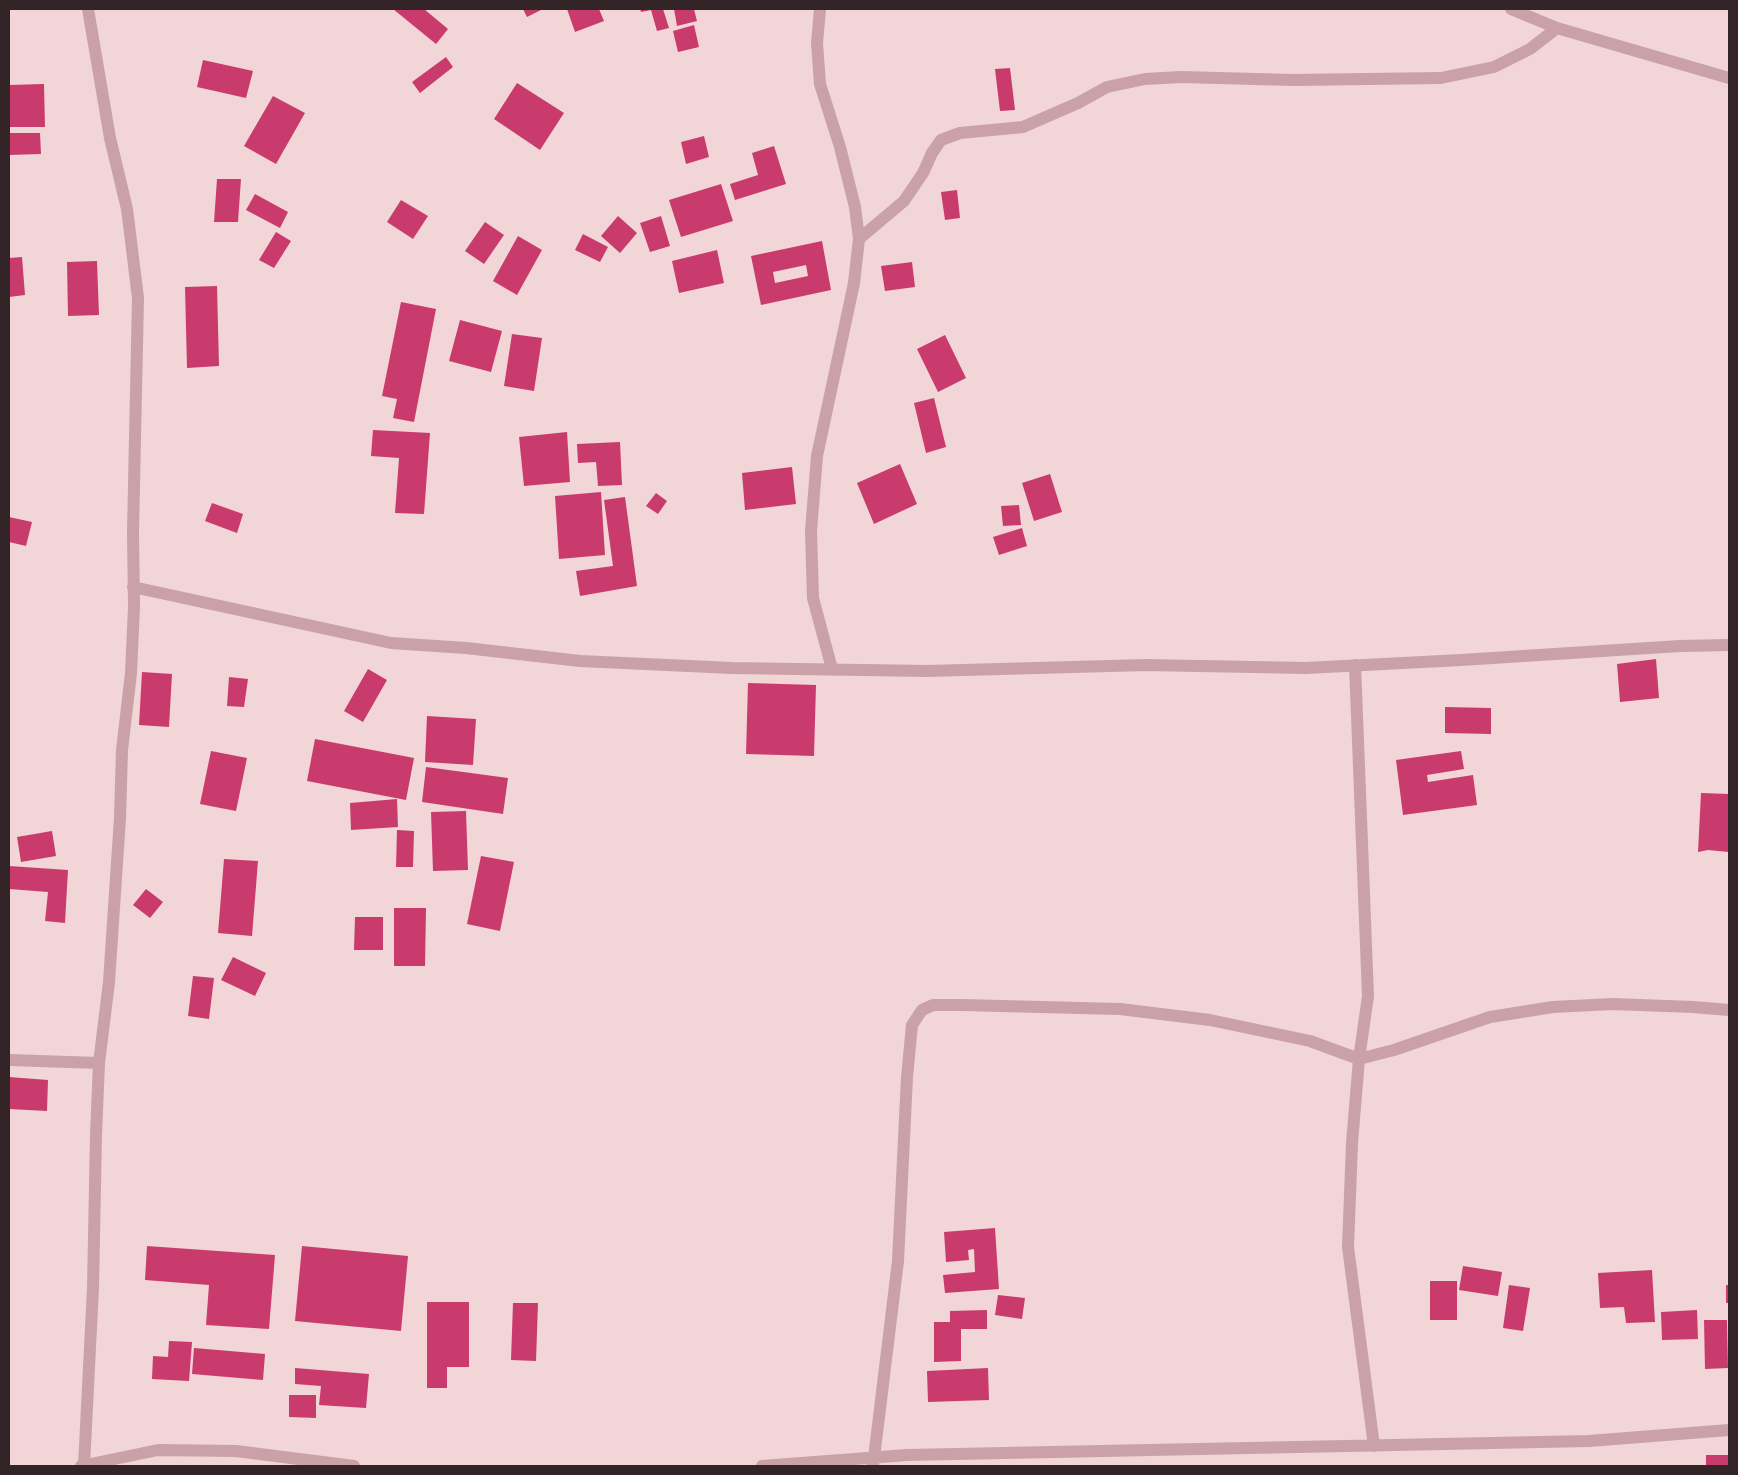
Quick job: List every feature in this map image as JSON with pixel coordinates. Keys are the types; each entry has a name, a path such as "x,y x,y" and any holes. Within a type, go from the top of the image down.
{"street":[{"path":"88,9 110,138 126,209 138,298 131,673 122,750 120,818 109,982 99,1063 92,1288 83,1466 158,1450 236,1451 354,1466"},
{"path":"820,9 817,43 820,84 840,147 855,207 858,240 854,283 817,456 810,531 813,598 832,670"},
{"path":"1512,9 1557,28 1729,78"},
{"path":"858,240 904,201 923,173 932,153 941,140 960,133 1023,127 1078,103 1107,87 1145,79 1180,77 1293,80 1441,78 1494,67 1530,49 1557,28"},
{"path":"133,587 391,643 466,648 580,661 732,668 927,671 1146,665 1306,668 1680,646 1729,645"},
{"path":"1355,665 1368,996 1359,1059 1352,1143 1348,1247 1374,1446"},
{"path":"873,1462 898,1262 907,1077 912,1025 922,1010 933,1005 1120,1009 1210,1020 1310,1041 1359,1059 1394,1050 1490,1017 1553,1006 1613,1004 1693,1006 1729,1010"},
{"path":"9,1060 99,1063"},
{"path":"762,1466 873,1462 917,1455 1589,1441 1729,1430"}],"building":[{"path":"393,9 424,9 448,29 436,44"},
{"path":"523,9 543,9 527,17"},
{"path":"567,9 599,9 604,21 575,32"},
{"path":"640,9 663,9 669,28 657,31 651,10 641,12"},
{"path":"674,9 694,9 697,21 677,26"},
{"path":"694,25 699,47 678,52 673,31"},
{"path":"446,57 453,67 420,93 412,82"},
{"path":"203,60 253,71 246,98 197,87"},
{"path":"1010,68 1015,110 1000,111 995,69"},
{"path":"517,83 564,113 540,150 494,119"},
{"path":"44,84 45,127 9,127 9,85"},
{"path":"273,96 305,113 276,164 244,146"},
{"path":"9,133 40,133 41,154 9,155"},
{"path":"704,136 709,157 686,164 681,142"},
{"path":"774,146 786,184 735,200 730,184 758,175 752,153"},
{"path":"217,179 241,179 238,222 214,222"},
{"path":"721,184 733,221 681,237 669,200"},
{"path":"957,190 960,218 945,220 941,192"},
{"path":"255,194 288,212 280,228 246,210"},
{"path":"401,200 428,216 413,239 387,222"},
{"path":"618,216 637,233 620,253 601,236"},
{"path":"661,216 670,246 650,252 640,223"},
{"path":"485,222 504,235 484,264 465,251"},
{"path":"276,232 291,241 274,268 259,260"},
{"path":"583,234 608,247 600,262 575,250"},
{"path":"518,236 542,250 517,295 493,281"},
{"path":"822,241 831,290 761,305 751,256","holes":["806,265 808,276 775,283 773,272"]},
{"path":"717,250 724,283 679,293 672,261"},
{"path":"22,257 25,295 9,297 9,258"},
{"path":"97,261 99,315 68,316 67,262"},
{"path":"912,262 915,287 885,291 881,266"},
{"path":"217,286 219,366 187,368 185,287"},
{"path":"401,302 436,309 414,422 393,418 397,399 382,396"},
{"path":"460,320 502,331 491,372 449,361"},
{"path":"512,334 542,338 534,391 504,386"},
{"path":"945,335 966,378 938,392 917,349"},
{"path":"934,398 946,447 926,453 914,403"},
{"path":"373,430 430,433 424,514 395,513 399,458 371,456"},
{"path":"567,432 570,482 524,486 519,437"},
{"path":"620,442 622,485 598,486 596,462 578,463 577,444"},
{"path":"900,464 917,504 874,524 857,483"},
{"path":"792,467 796,504 745,510 742,473"},
{"path":"1050,474 1062,512 1034,521 1022,483"},
{"path":"601,492 605,555 559,559 555,496"},
{"path":"656,493 667,501 658,514 646,506"},
{"path":"625,497 637,586 580,596 576,571 613,566 604,500"},
{"path":"212,503 243,514 237,533 205,521"},
{"path":"1019,505 1021,525 1003,526 1001,506"},
{"path":"9,517 32,522 26,546 9,542"},
{"path":"1022,528 1027,546 999,555 993,537"},
{"path":"1656,659 1659,698 1620,702 1617,664"},
{"path":"368,669 387,680 363,722 344,711"},
{"path":"142,672 172,674 169,727 139,725"},
{"path":"229,677 248,679 244,707 227,706"},
{"path":"748,683 816,685 814,756 746,754"},
{"path":"1445,707 1491,708 1491,734 1445,733"},
{"path":"427,716 476,719 473,765 425,762"},
{"path":"315,739 414,758 406,800 307,781"},
{"path":"211,751 247,758 236,811 200,804"},
{"path":"1461,751 1464,769 1427,775 1428,782 1473,775 1477,805 1403,815 1396,760"},
{"path":"426,767 508,778 503,814 422,802"},
{"path":"1701,793 1729,794 1729,852 1708,850 1698,852"},
{"path":"397,799 398,827 351,830 350,803"},
{"path":"466,811 468,870 433,871 431,812"},
{"path":"397,830 414,831 413,867 396,867"},
{"path":"52,831 56,856 21,862 17,837"},
{"path":"481,856 514,862 500,931 467,924"},
{"path":"224,859 258,861 252,936 218,933"},
{"path":"9,866 68,870 65,923 45,921 48,892 9,889"},
{"path":"146,889 163,902 150,918 133,905"},
{"path":"394,908 426,908 425,966 394,966"},
{"path":"355,917 383,917 383,950 354,950"},
{"path":"233,957 266,973 255,996 221,980"},
{"path":"193,976 214,978 209,1019 188,1016"},
{"path":"9,1077 48,1080 47,1111 9,1109"},
{"path":"995,1228 999,1289 945,1293 943,1275 975,1272 974,1249 968,1250 969,1260 946,1262 944,1232"},
{"path":"147,1246 275,1255 269,1329 206,1325 209,1285 145,1280"},
{"path":"302,1246 408,1256 401,1331 295,1321"},
{"path":"1463,1266 1502,1272 1498,1296 1459,1290"},
{"path":"1652,1270 1655,1322 1626,1323 1624,1307 1600,1308 1598,1273"},
{"path":"1430,1281 1457,1281 1457,1320 1430,1320"},
{"path":"1509,1285 1530,1288 1523,1331 1503,1328"},
{"path":"1726,1285 1729,1285 1729,1303 1726,1303"},
{"path":"998,1295 1025,1298 1022,1319 995,1315"},
{"path":"427,1302 469,1302 469,1367 447,1367 447,1388 427,1388"},
{"path":"513,1303 538,1303 536,1361 511,1360"},
{"path":"987,1310 987,1329 961,1329 961,1361 934,1362 934,1322 950,1322 950,1311"},
{"path":"1697,1310 1698,1339 1662,1340 1661,1312"},
{"path":"1704,1320 1727,1320 1728,1368 1705,1369"},
{"path":"169,1341 192,1342 189,1381 152,1379 153,1356 168,1357"},
{"path":"194,1348 265,1354 263,1380 192,1374"},
{"path":"295,1368 369,1374 366,1408 319,1405 321,1386 295,1384"},
{"path":"988,1368 989,1400 928,1402 927,1371"},
{"path":"289,1395 316,1395 316,1418 289,1417"},
{"path":"1706,1455 1729,1455 1729,1466 1706,1466"}]}
